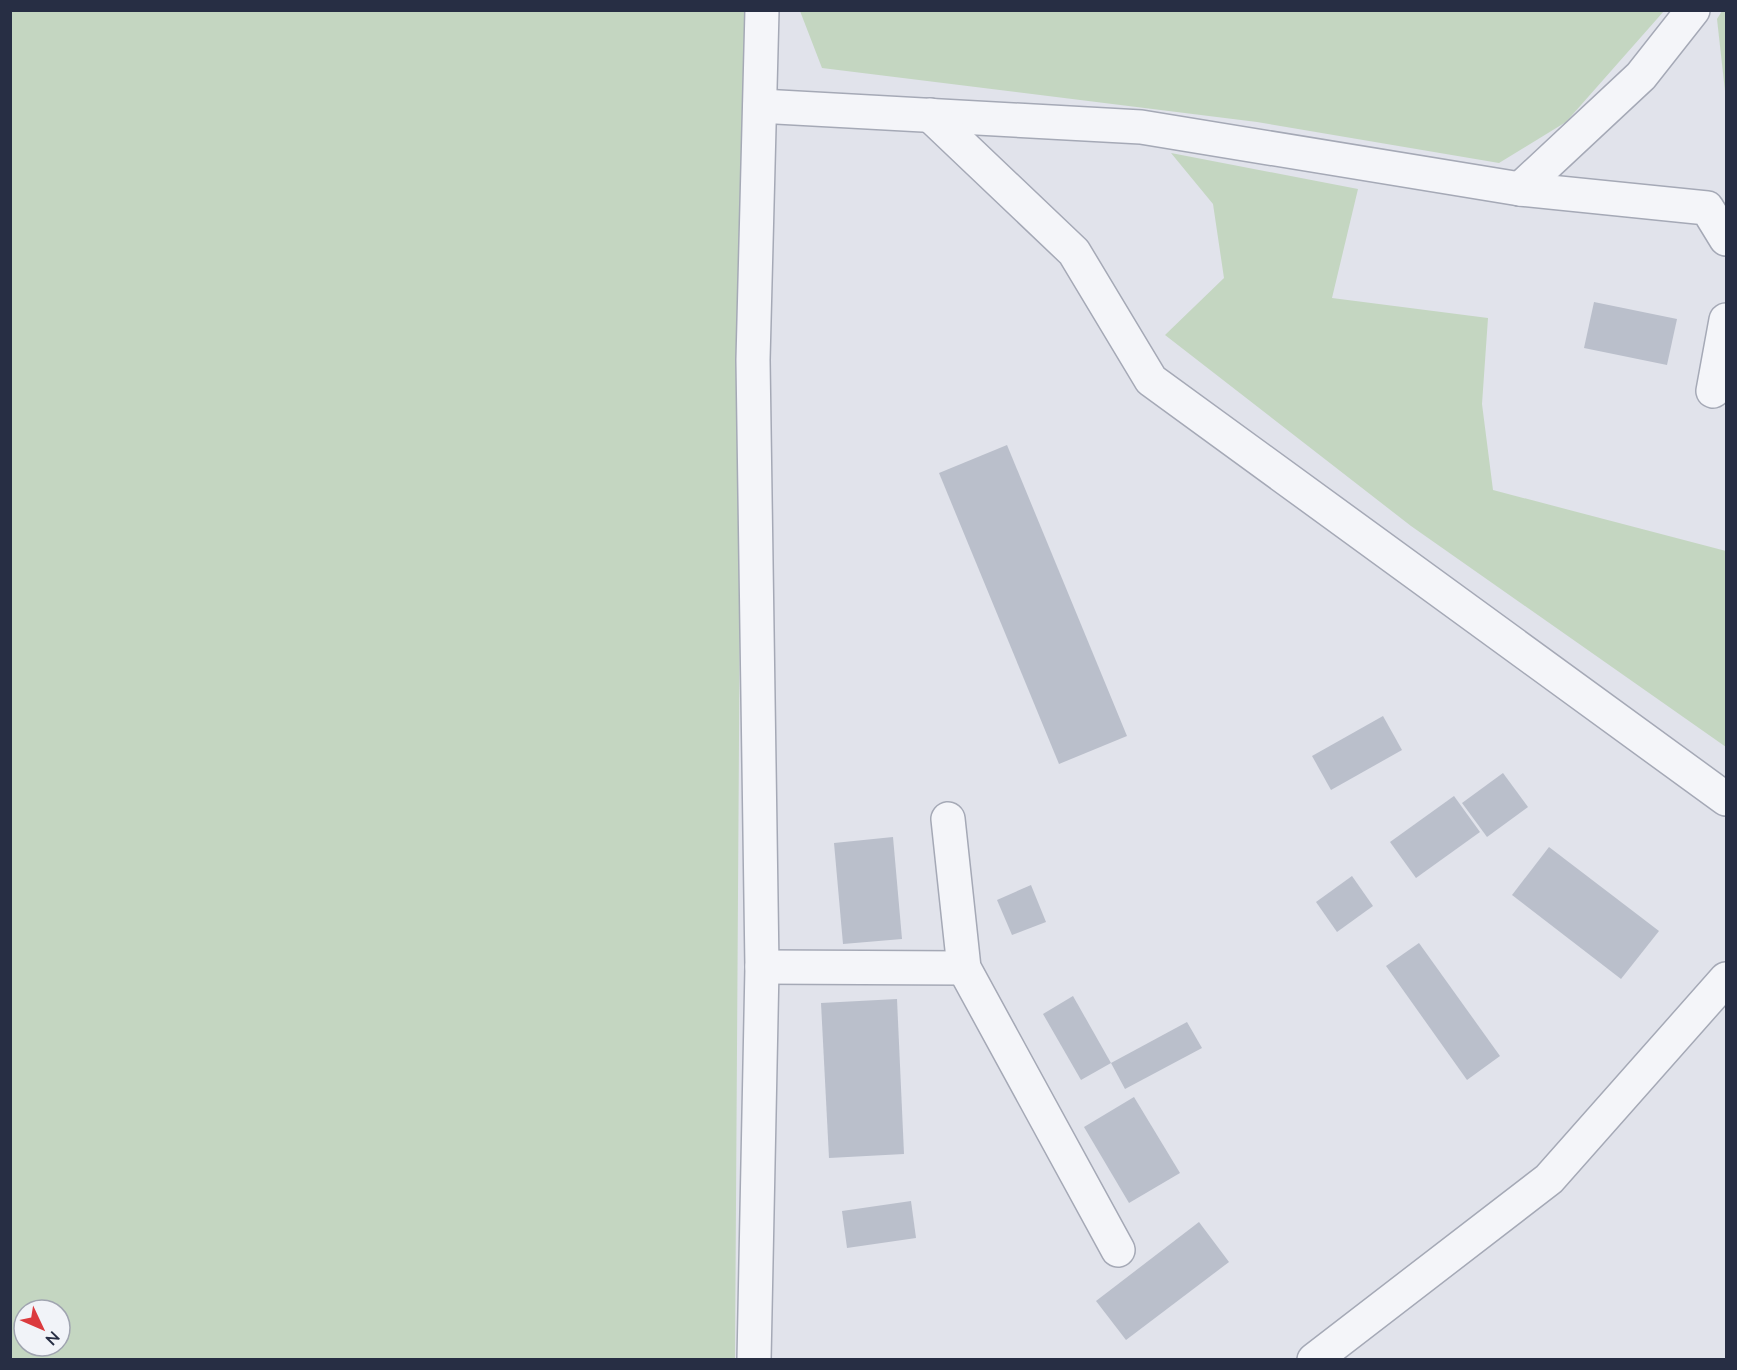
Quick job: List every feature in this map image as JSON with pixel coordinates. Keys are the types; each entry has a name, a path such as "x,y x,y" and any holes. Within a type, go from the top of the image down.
{"street":[{"path":"754,1359 762,967 753,360 762,10"},
{"path":"1520,189 1641,76 1693,10"},
{"path":"760,106 1141,127 1520,189 1707,208 1726,239"},
{"path":"930,115 1074,252 1151,380 1726,800"},
{"path":"1713,391 1726,320"},
{"path":"948,819 964,968 1118,1250"},
{"path":"762,967 964,968"},
{"path":"1314,1359 1549,1179 1726,979"}],"green space":[{"path":"10,11 748,11 742,274 735,1359 11,1359"},
{"path":"800,11 1664,11 1566,122 1499,163 1257,122 822,68"},
{"path":"1722,11 1726,11 1726,100 1717,19"},
{"path":"1171,153 1358,189 1332,298 1488,318 1482,404 1493,490 1726,551 1726,747 1411,526 1165,335 1224,278 1213,204"}],"building":[{"path":"1594,302 1677,319 1667,365 1584,348"},
{"path":"1007,445 1127,736 1059,764 939,473"},
{"path":"1383,716 1402,750 1331,790 1312,756"},
{"path":"1503,773 1528,807 1487,837 1462,803"},
{"path":"1454,796 1480,832 1416,878 1390,842"},
{"path":"893,837 902,939 843,944 834,843"},
{"path":"1549,847 1659,931 1621,979 1512,895"},
{"path":"1352,876 1373,906 1337,932 1316,902"},
{"path":"1031,885 1046,922 1012,935 997,900"},
{"path":"1419,943 1500,1056 1467,1080 1386,966"},
{"path":"1073,996 1111,1063 1081,1080 1043,1014"},
{"path":"897,999 904,1154 829,1158 821,1003"},
{"path":"1187,1022 1202,1048 1125,1089 1111,1063"},
{"path":"1134,1097 1180,1173 1129,1203 1084,1127"},
{"path":"911,1201 916,1238 847,1248 842,1211"},
{"path":"1199,1222 1229,1262 1126,1340 1096,1301"}]}
